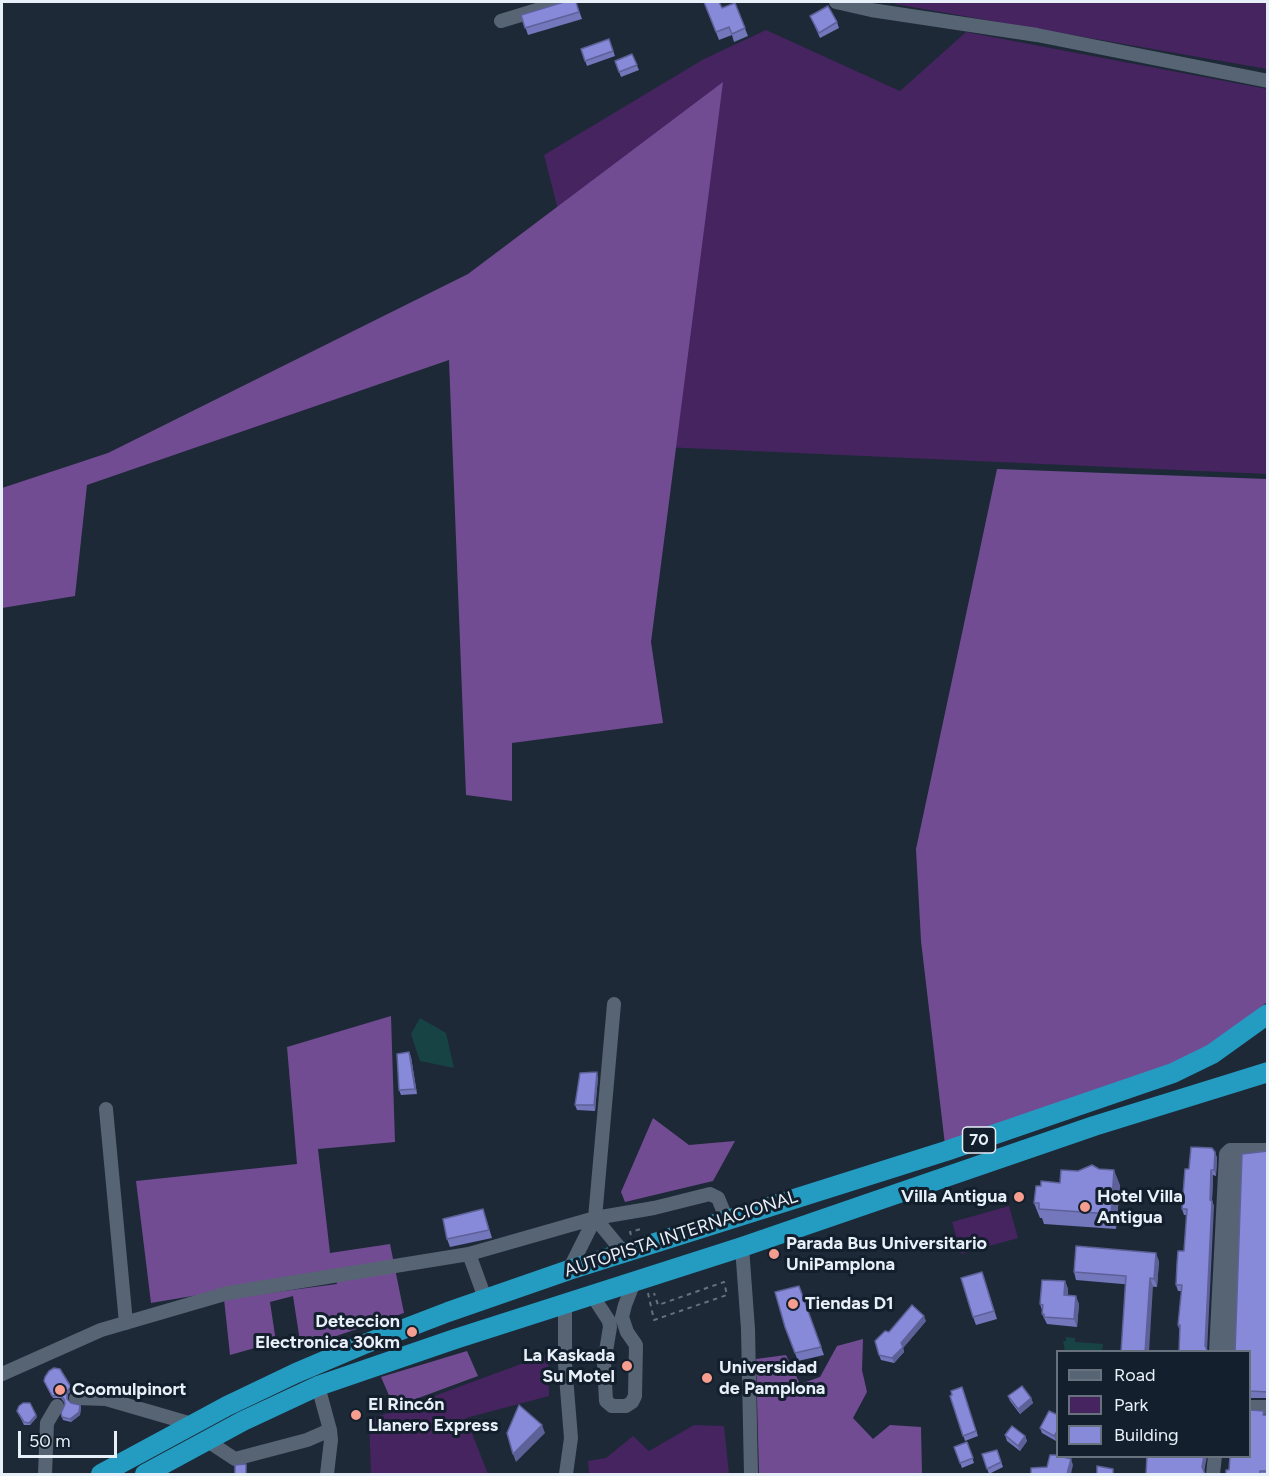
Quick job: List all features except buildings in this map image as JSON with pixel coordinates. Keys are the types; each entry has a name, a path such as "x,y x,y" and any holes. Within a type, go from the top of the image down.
{"highway":[{"name":"AUTOPISTA INTERNACIONAL","path":"101,1474 192,1424 296,1373 362,1345 485,1298 622,1252 946,1151 1180,1071 1212,1054 1268,1014"},
{"name":"AUTOPISTA INTERNACIONAL","path":"145,1474 206,1440 318,1386 455,1339 742,1247 1094,1126 1268,1072"}],"street":[{"path":"501,21 563,2"},
{"path":"842,2 871,10 1037,35 1268,81"},
{"path":"569,1270 595,1212 614,1004"},
{"path":"106,1109 126,1323"},
{"path":"1216,1350 1225,1158 1228,1152 1236,1150 1268,1150"},
{"path":"1228,1350 1236,1150"},
{"path":"2,1374 101,1330 228,1293 469,1254 595,1212 654,1208 710,1194 718,1198 728,1220"},
{"path":"595,1212 622,1252"},
{"path":"742,1247 748,1329 751,1474"},
{"path":"469,1254 485,1298"},
{"path":"592,1295 609,1321 604,1363 606,1401 612,1406 626,1406 632,1402 634,1396 636,1345 627,1332 622,1317 625,1305 639,1280"},
{"path":"565,1304 565,1364 571,1438 567,1474"},
{"path":"609,1336 627,1332"},
{"path":"318,1386 330,1430 327,1474"},
{"path":"76,1398 106,1400 192,1424"},
{"path":"45,1474 47,1423 57,1406"},
{"path":"1251,1407 1268,1407"},
{"path":"206,1440 235,1459 308,1440 330,1430"},
{"path":"1213,1474 1215,1458"}],"path":[{"path":"639,1280 654,1320 727,1295 724,1282 658,1305"}],"green space":[{"path":"895,2 1267,2 1267,69 895,4"},
{"path":"766,30 900,91 966,32 1267,89 1267,474 618,445 544,155 704,59"},
{"path":"1009,1206 1018,1238 961,1254 952,1222"},
{"path":"548,1354 549,1396 466,1418 488,1474 371,1474 369,1420"},
{"path":"694,1425 724,1426 729,1474 589,1474 588,1461 606,1458 633,1436 649,1451"}],"shaded area":[{"path":"723,82 651,642 663,723 512,743 512,801 466,795 449,360 87,485 75,596 2,608 2,488 108,453 468,274"},
{"path":"997,469 1267,479 1267,1002 1220,1041 1153,1072 945,1145 921,941 916,849"},
{"path":"391,1016 395,1142 318,1149 330,1253 390,1244 404,1313 301,1348 293,1296 270,1302 276,1342 230,1355 224,1299 337,1284 334,1272 151,1303 136,1181 297,1164 287,1047"},
{"path":"420,1018 446,1033 454,1068 420,1061 411,1034"},
{"path":"653,1118 689,1145 735,1141 713,1181 625,1202 621,1192"},
{"path":"1066,1337 1075,1338 1075,1342 1103,1344 1102,1350 1065,1350 1063,1341 1066,1341"},
{"path":"863,1339 862,1370 867,1392 853,1418 873,1439 890,1425 921,1427 922,1474 759,1474 756,1359 786,1355 800,1384 820,1377 837,1346"},
{"path":"467,1351 478,1376 394,1407 381,1377"}],"place":[{"name":"Villa Antigua","path":"1019,1197"},
{"name":"Hotel Villa Antigua","path":"1085,1207"},
{"name":"Parada Bus Universitario UniPamplona","path":"774,1254"},
{"name":"Tiendas D1","path":"793,1304"},
{"name":"Deteccion Electronica 30km","path":"412,1332"},
{"name":"La Kaskada Su Motel","path":"627,1366"},
{"name":"Universidad de Pamplona","path":"707,1378"},
{"name":"Coomulpinort","path":"60,1390"},
{"name":"El Rincón Llanero Express","path":"356,1415"}]}
